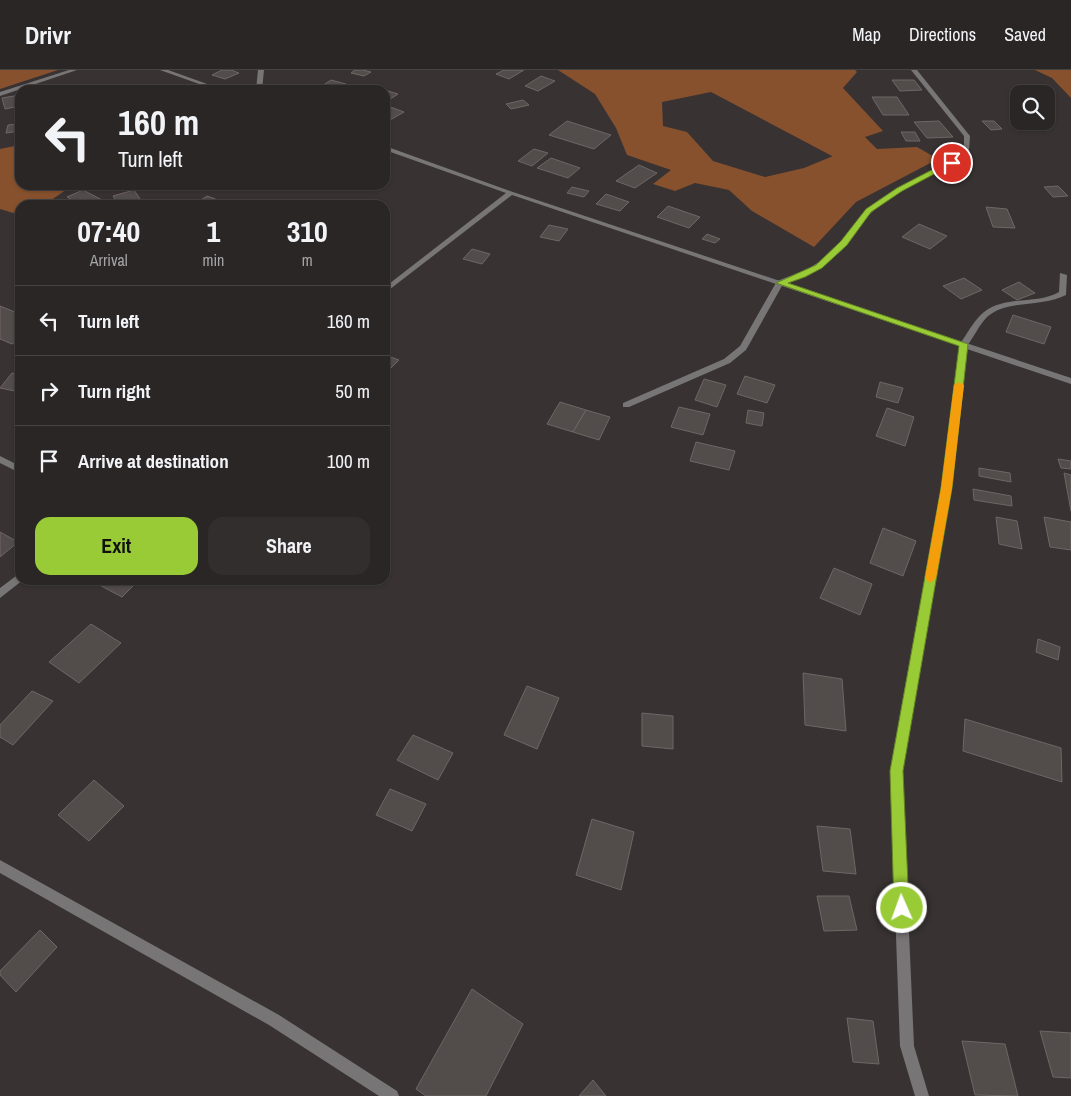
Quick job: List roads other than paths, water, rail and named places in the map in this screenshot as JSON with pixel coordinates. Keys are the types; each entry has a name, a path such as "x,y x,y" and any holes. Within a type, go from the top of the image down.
{"street":[{"path":"28,85 74,70"},
{"path":"163,70 206,85"},
{"path":"260,85 261,70"},
{"path":"626,405 727,362 743,348 780,283 802,276 819,267 844,243 869,210 900,189 952,163 967,150 967,136 914,70"},
{"path":"0,94 15,89"},
{"path":"390,150 511,193 1071,381"},
{"path":"390,286 511,193"},
{"path":"922,1096 907,1046 896,771 946,488 964,344 986,314 1004,305 1054,299 1063,293 1063,275"},
{"path":"0,459 15,467"},
{"path":"0,594 15,581"},
{"path":"0,866 274,1020 392,1096"}]}
